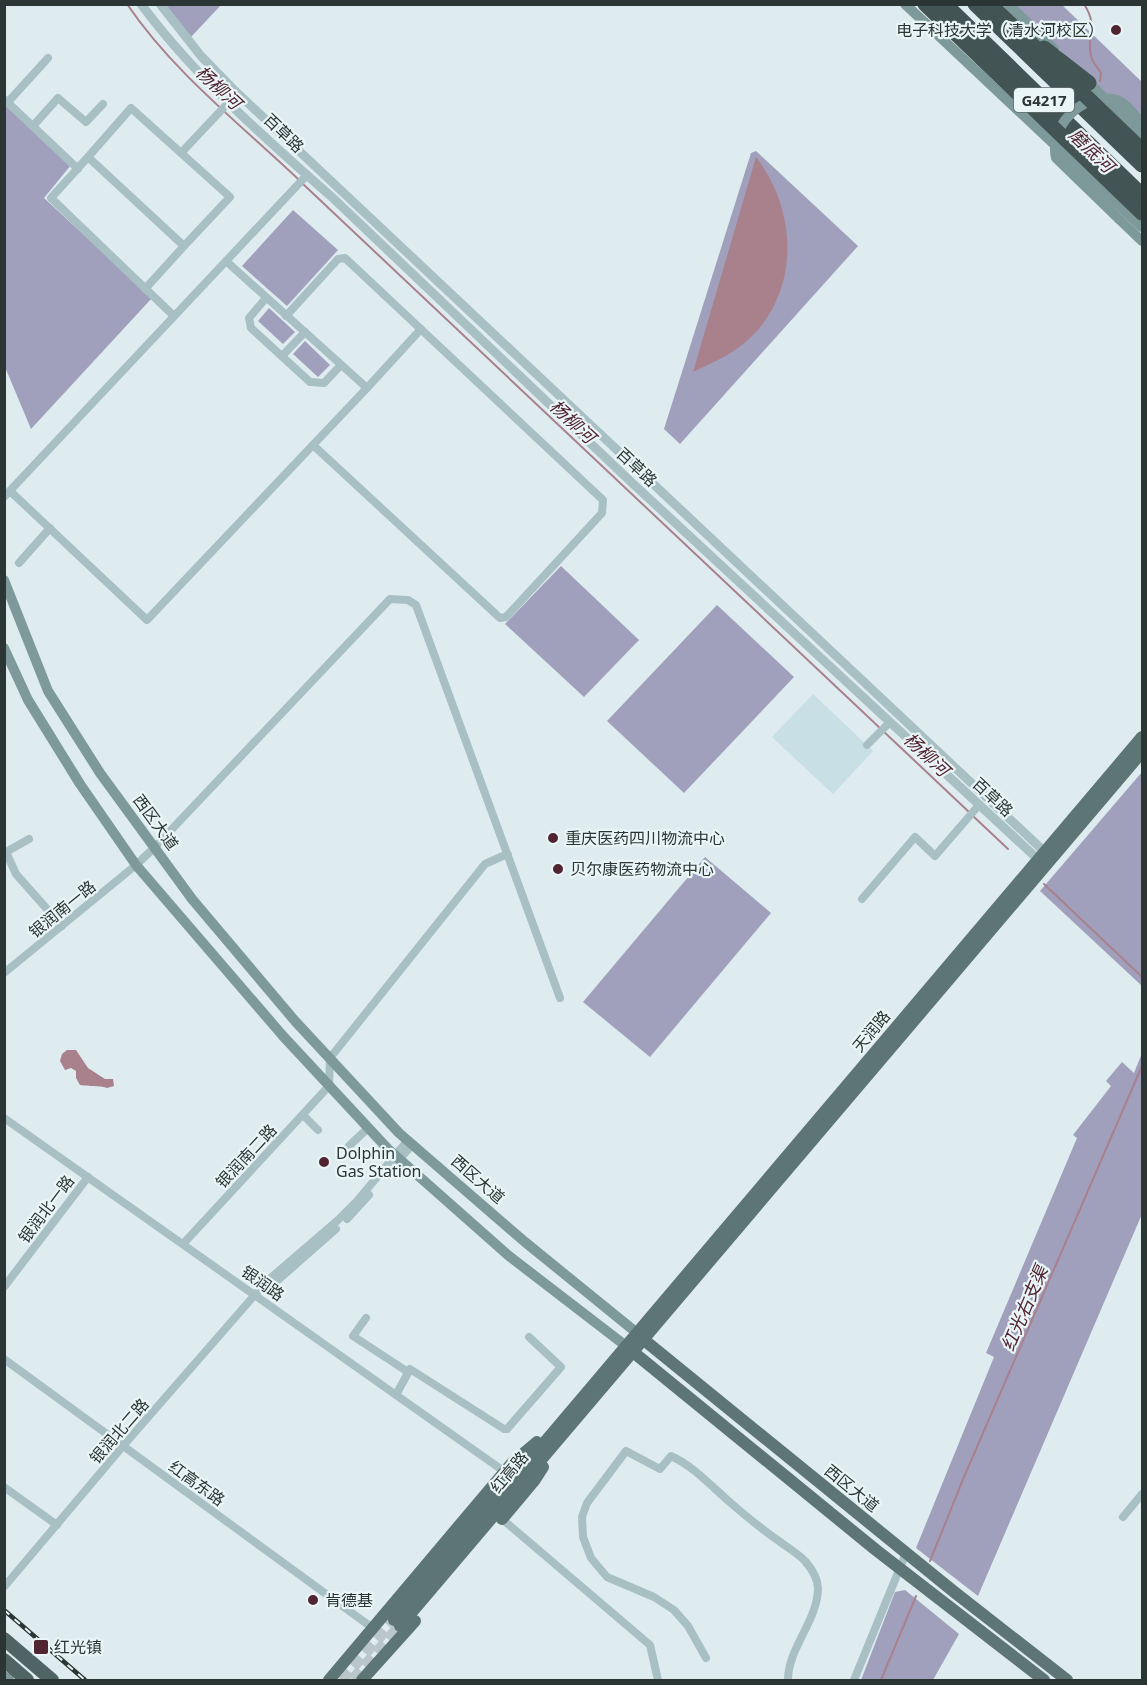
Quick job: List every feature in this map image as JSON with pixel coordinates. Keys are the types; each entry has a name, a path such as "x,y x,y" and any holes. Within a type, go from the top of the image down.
{"highway":[{"path":"925,4 1143,213"},
{"name":"G4217","path":"945,4 1143,195"},
{"name":"G4217","path":"975,4 1143,165"},
{"path":"988,4 1089,83"},
{"path":"988,4 1143,150"},
{"path":"4,1639 52,1680"},
{"path":"4,1660 27,1680"}],"main road":[{"path":"905,4 1143,227"},
{"path":"1008,4 1143,135"},
{"path":"1143,123 1120,102 1114,99 1103,99 1074,110 1061,125 1055,140 1056,158 1143,241"},
{"name":"西区大道","path":"4,580 48,691 100,773 154,848 192,899 295,1021 410,1142 525,1242 1067,1680"},
{"name":"西区大道","path":"4,648 8,665 39,719 80,784 136,865 283,1036 368,1128 509,1256 630,1349 876,1550 1044,1680"},
{"name":"天润路","path":"640,1336 1045,859 1143,737"},
{"name":"天润路","path":"1045,859 1143,752"},
{"name":"红高路","path":"397,1623 640,1336"},
{"path":"329,1680 504,1472 569,1421"},
{"path":"362,1680 534,1480 569,1421"},
{"path":"4,1676 9,1680"}],"street":[{"name":"百草路","path":"141,4 225,106 302,179 629,480 974,811 1045,859"},
{"name":"百草路","path":"160,4 201,56 232,88 1045,859"},
{"path":"48,58 6,101 78,169"},
{"path":"33,126 58,98 86,122 103,104"},
{"path":"181,153 225,106"},
{"path":"145,288 230,197 130,108 51,198 174,316"},
{"path":"88,157 184,246"},
{"path":"302,179 7,494 50,528 147,620 421,329"},
{"path":"286,316 338,260 345,258 603,500 602,513 506,617 500,618 313,445"},
{"path":"226,261 367,388"},
{"path":"266,298 249,318 251,328 310,382 324,383 342,365"},
{"path":"282,356 305,332"},
{"path":"19,562 50,528"},
{"name":"银润南一路","path":"6,969 62,926 154,848 390,599 408,600 416,605 508,855"},
{"path":"867,745 884,727"},
{"path":"862,899 915,837 935,856 974,811"},
{"path":"29,838 6,852 16,874 62,926"},
{"path":"329,1086 330,1058 485,864 508,855 560,998"},
{"name":"银润南二路","path":"183,1244 329,1086"},
{"path":"303,1115 318,1130"},
{"name":"银润路","path":"4,1118 256,1294 504,1472"},
{"path":"350,1146 368,1128"},
{"name":"银润北二路","path":"4,1587 266,1282 338,1220 410,1142"},
{"name":"银润北一路","path":"4,1287 88,1177"},
{"path":"366,1318 353,1336 408,1372"},
{"path":"396,1395 410,1369 507,1429 561,1367 529,1337"},
{"name":"红高东路","path":"6,1363 374,1629"},
{"path":"706,1658 688,1626 674,1610 654,1597 607,1576 591,1558 583,1537 582,1517 587,1503 626,1451 660,1469 671,1456 685,1462 731,1503 778,1541 793,1550 815,1575 818,1589 814,1608 788,1668 788,1680"},
{"path":"4,1487 57,1524"},
{"path":"1123,1517 1143,1494"},
{"path":"502,1519 650,1645 658,1680"},
{"path":"854,1680 906,1552"}],"shaded area":[{"path":"166,5 221,5 191,37"},
{"path":"1013,5 1062,5 1142,82 1142,130"},
{"path":"4,104 71,165 44,198 152,298 31,429 5,367"},
{"path":"756,151 858,246 680,444 664,429 751,153"},
{"path":"756,157 770,179 781,204 786,229 787,255 784,280 775,304 761,326 737,349 693,372"},
{"path":"293,210 338,250 287,306 242,266"},
{"path":"269,308 295,332 283,344 258,321"},
{"path":"305,341 330,365 318,377 293,354"},
{"path":"561,566 639,640 584,697 505,624"},
{"path":"717,605 794,677 684,793 607,721"},
{"path":"813,694 873,751 833,794 772,737"},
{"path":"1142,772 1142,986 1040,891"},
{"path":"705,857 771,913 650,1057 583,1002"},
{"path":"67,1050 76,1050 88,1068 105,1079 113,1079 114,1086 107,1088 80,1085 76,1078 76,1071 71,1068 65,1070 60,1061 62,1054"},
{"path":"1142,1053 1142,1214 978,1596 916,1548 994,1357 986,1353 1077,1138 1073,1135 1111,1086 1106,1081 1122,1062 1134,1073"},
{"path":"905,1590 959,1634 933,1680 861,1680 895,1592"}],"waterway":[{"name":"杨柳河","path":"127,4 145,29 186,75 299,180"},
{"name":"磨底河","path":"1084,4 1091,19 1091,56 1101,73 1100,81"},
{"name":"杨柳河","path":"303,184 969,812"},
{"name":"杨柳河","path":"973,816 1008,849"},
{"name":"杨柳河","path":"1044,884 1142,977"},
{"name":"红光右支渠","path":"930,1561 964,1477 1142,1066"},
{"name":"红光右支渠","path":"881,1680 916,1596"}],"tunnel":[{"path":"341,1680 394,1620"},
{"path":"353,1680 400,1626"}],"railway":[{"path":"4,1610 85,1680"}],"place":[{"name":"电子科技大学（清水河校区）","path":"1116,30"},
{"name":"重庆医药四川物流中心","path":"553,838"},
{"name":"贝尔康医药物流中心","path":"558,869"},
{"name":"Dolphin Gas Station","path":"324,1162"},
{"name":"肯德基","path":"313,1600"},
{"name":"红光镇","path":"41,1647"}]}
